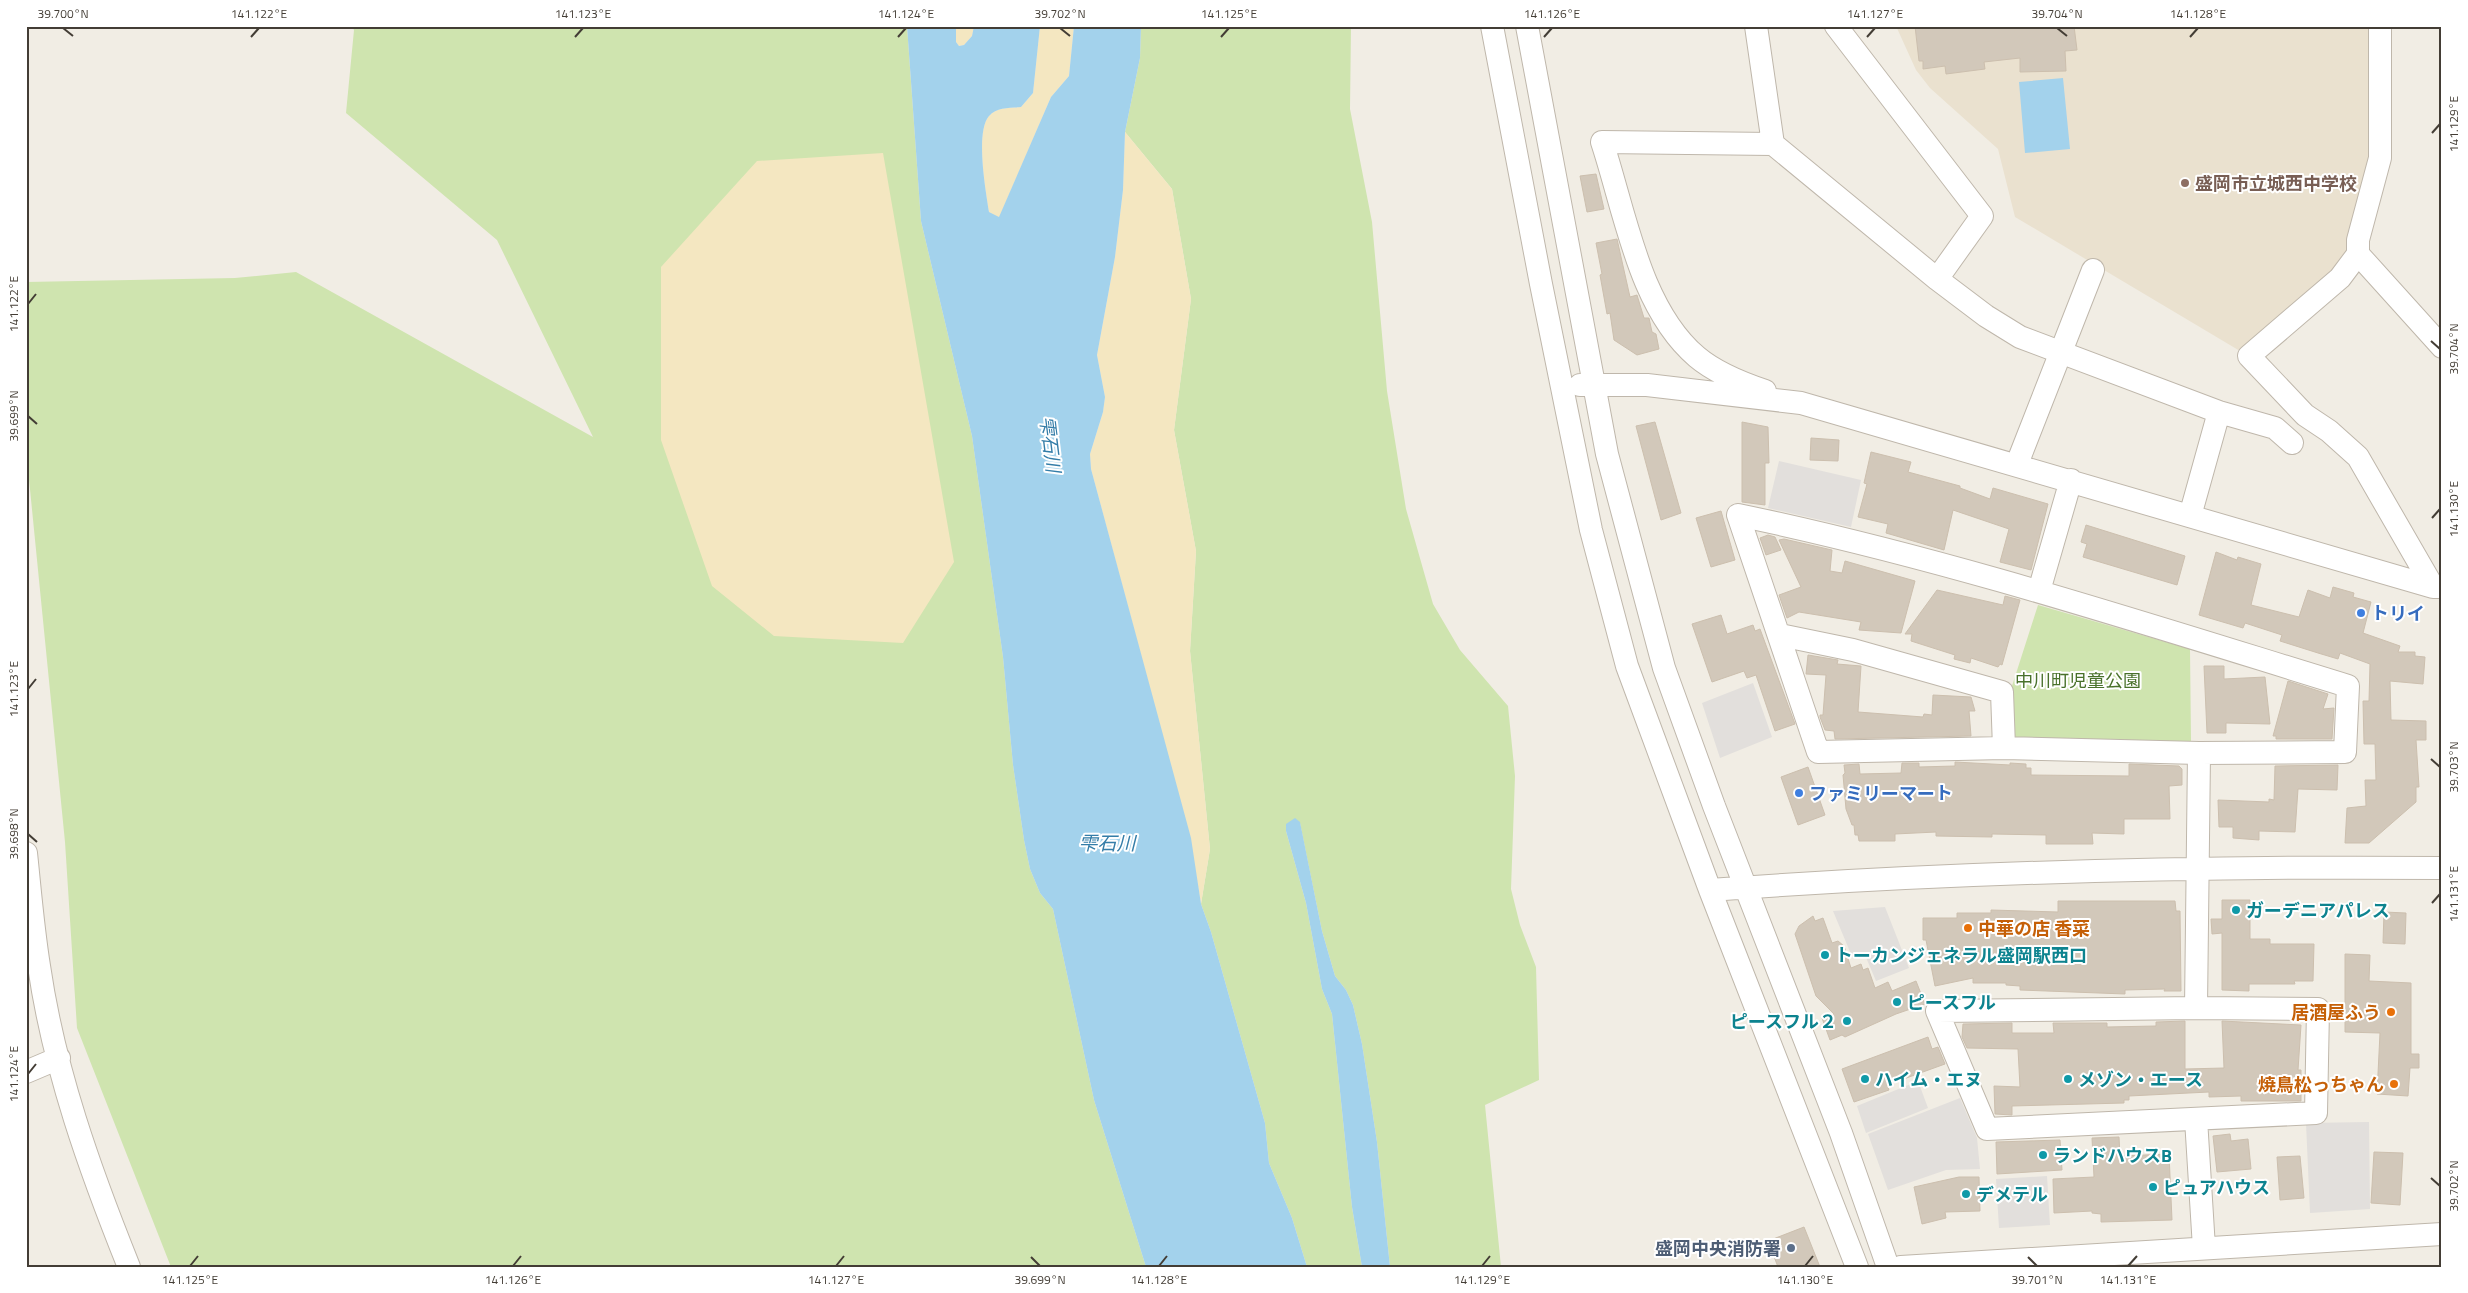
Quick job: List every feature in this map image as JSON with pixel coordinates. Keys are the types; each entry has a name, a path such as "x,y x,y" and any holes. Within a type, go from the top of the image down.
{"street":[{"path":"1492,26 1591,530 1627,666 1710,890 1857,1267"},
{"path":"1527,26 1609,463 1664,668 1745,887 1841,1133 1888,1267"},
{"path":"1756,26 1772,144"},
{"path":"1836,26 1982,216 1937,279"},
{"path":"2380,26 2380,158 2358,240 2358,254 2340,278 2249,356 2305,415 2329,431 2358,457 2437,587"},
{"path":"2292,443 2275,428 2220,412 2020,337 1986,316 1937,279 1772,144 1602,142 1640,267 1668,324 1697,357 1720,372 1749,386 1802,403 2437,587"},
{"path":"2358,254 2442,347"},
{"path":"2017,464 2093,270"},
{"path":"1561,385 1647,386 1802,403"},
{"path":"2190,516 2220,412"},
{"path":"2039,591 2071,480"},
{"path":"1738,515 1880,546 2039,591 2348,686 2345,752 2199,753 2004,748 1818,752 1738,515"},
{"path":"1780,635 1853,650 2002,692 2004,748"},
{"path":"2196,1008 2199,753"},
{"path":"26,853 39,968 59,1058 88,1161 129,1267"},
{"path":"1710,890 1869,879 2197,867 2442,868"},
{"path":"2196,1008 2318,1010 2316,1113 2196,1119 1987,1129 1937,1011 2196,1008"},
{"path":"26,1072 59,1058"},
{"path":"2196,1119 2204,1248"},
{"path":"1901,1267 2442,1234"}],"shaded area":[{"name":"盛岡市立城西中学校","path":"1896,26 2371,26 2372,146 2343,265 2240,351 2015,217 1998,149 1930,88 1916,70"},
{"path":"1779,461 1861,480 1851,527 1768,508"},
{"path":"1753,683 1772,737 1720,758 1702,703"},
{"path":"1885,907 1909,968 1876,981 1865,955 1853,959 1833,911"},
{"path":"1918,1081 1928,1108 1866,1133 1857,1106"},
{"path":"1960,1098 1977,1138 1980,1169 1946,1170 1888,1190 1868,1134"},
{"path":"2369,1122 2370,1209 2310,1213 2306,1123"},
{"path":"2047,1176 2050,1225 1999,1228 1996,1179"}],"green space":[{"path":"352,26 907,26 921,221 972,436 1003,657 1013,765 1024,840 1030,869 1040,893 1053,909 1094,1100 1146,1267 171,1267 77,1028 65,842 26,449 26,282 235,278 296,272 593,437 497,240 346,113 354,30"},
{"path":"1141,26 1351,26 1350,109 1372,222 1387,391 1406,509 1433,604 1460,650 1508,706 1515,776 1511,889 1520,925 1536,967 1539,1080 1485,1105 1501,1267 1390,1267 1377,1142 1362,1044 1353,1005 1346,990 1335,976 1322,931 1300,823 1286,831 1306,903 1322,989 1332,1014 1352,1207 1362,1267 1307,1267 1292,1218 1269,1163 1265,1123 1211,932 1201,904 1210,849 1190,651 1196,551 1174,430 1191,299 1172,189 1125,132 1140,58"},
{"name":"中川町児童公園","path":"2038,605 2190,649 2191,741 2020,741 2013,734 2012,686"}],"sand":[{"path":"956,26 974,26 972,36 964,45 959,46 956,42"},
{"path":"1040,26 1074,26 1069,76 1051,97 999,218 989,212 982,148 985,124 992,113 1004,108 1021,107 1033,93"},
{"path":"1125,132 1172,189 1191,299 1174,430 1196,551 1190,651 1210,849 1201,904 1190,838 1091,469 1090,454 1103,412 1105,397 1097,355 1115,257 1123,190"},
{"path":"883,153 954,562 903,643 774,636 712,586 661,440 661,267 757,161"}],"water":[{"name":"雫石川","path":"907,26 956,26 956,42 959,46 964,45 972,36 974,26 1040,26 1033,93 1021,107 1004,108 992,113 985,124 982,148 989,212 999,217 1051,97 1069,76 1074,26 1141,26 1140,58 1125,132 1123,190 1115,257 1097,355 1105,397 1103,412 1090,454 1091,469 1191,838 1201,904 1211,932 1265,1123 1269,1163 1292,1218 1307,1267 1146,1267 1094,1100 1053,909 1040,893 1030,869 1024,840 1013,765 1003,657 972,436 921,221"},
{"path":"2063,78 2070,149 2025,153 2019,82"},
{"path":"1295,818 1300,822 1322,931 1335,976 1346,990 1353,1005 1362,1044 1377,1142 1390,1267 1362,1267 1352,1207 1332,1014 1322,989 1306,903 1286,831 1286,824"}],"building":[{"path":"1915,26 2074,26 2077,50 2065,51 2066,71 2020,72 2020,58 1984,62 1985,69 1946,74 1945,66 1923,69 1923,61 1919,61"},
{"path":"1596,174 1604,209 1587,212 1580,176"},
{"path":"1617,239 1630,297 1637,295 1644,318 1649,318 1652,332 1656,334 1659,349 1637,355 1614,340 1610,313 1607,314 1596,243"},
{"path":"1655,422 1681,513 1661,520 1636,426"},
{"path":"1742,422 1768,427 1769,463 1765,463 1765,505 1742,502"},
{"path":"1811,438 1839,440 1838,461 1810,460"},
{"path":"1871,452 1911,462 1908,472 1960,486 1960,488 1990,499 1993,488 2048,504 2031,570 2000,562 2009,529 1953,510 1944,550 1886,533 1888,524 1858,517 1867,484 1864,483"},
{"path":"1721,511 1735,560 1711,567 1696,518"},
{"path":"2086,525 2185,556 2177,585 2083,557 2087,544 2081,542"},
{"path":"1768,535 1775,537 1781,550 1766,555 1760,538"},
{"path":"1784,539 1832,550 1830,571 1842,573 1845,561 1915,581 1901,633 1859,630 1861,622 1799,612 1787,618 1779,595 1801,587 1779,540"},
{"path":"2216,552 2237,560 2238,557 2261,564 2251,605 2299,617 2308,590 2330,598 2333,587 2354,593 2353,597 2371,602 2363,633 2400,646 2398,652 2415,652 2415,656 2425,657 2423,684 2390,681 2391,720 2426,721 2426,740 2416,740 2419,787 2416,787 2416,802 2369,843 2345,843 2347,808 2366,806 2365,780 2376,780 2375,744 2364,744 2363,701 2369,701 2370,664 2340,653 2338,659 2280,641 2282,635 2245,623 2243,628 2199,615"},
{"path":"1937,590 2003,605 2005,596 2020,600 2002,665 2000,664 1998,667 1971,658 1970,663 1954,659 1955,655 1911,641 1912,634 1905,634"},
{"path":"1721,615 1727,634 1753,625 1755,631 1760,629 1795,724 1775,731 1756,675 1747,678 1744,671 1712,682 1692,624"},
{"path":"1808,655 1838,660 1837,664 1861,666 1858,712 1923,717 1924,714 1932,715 1933,695 1971,697 1975,711 1969,711 1971,736 1835,739 1834,731 1825,730 1820,717 1820,715 1823,715 1826,675 1806,674"},
{"path":"2204,666 2224,666 2224,679 2265,677 2270,724 2226,723 2226,733 2207,733"},
{"path":"2288,681 2328,694 2323,709 2334,708 2332,739 2276,739 2276,736 2273,736"},
{"path":"1955,762 2026,764 2026,768 2031,768 2031,775 2129,776 2129,764 2179,766 2182,769 2182,785 2169,786 2170,819 2124,819 2124,834 2092,833 2093,844 2046,844 2046,835 1992,834 1992,837 1936,836 1936,832 1895,834 1895,841 1859,841 1846,809 1844,765 1859,764 1860,774 1901,773 1902,763 1919,763 1919,767 1955,766"},
{"path":"2338,765 2337,790 2298,789 2295,832 2259,831 2259,840 2233,838 2233,827 2219,827 2218,800 2269,802 2269,799 2274,800 2275,766"},
{"path":"1808,767 1825,815 1798,825 1781,777"},
{"path":"2222,900 2250,900 2250,939 2270,939 2270,944 2314,944 2313,981 2294,981 2295,984 2249,984 2249,991 2222,990 2222,933 2212,934 2211,919 2222,919"},
{"path":"2058,901 2175,901 2176,911 2180,911 2181,991 2164,991 2165,989 2125,990 2125,994 2020,990 2020,986 2006,985 2006,983 1973,983 1973,978 1935,986 1926,940 1923,940 1923,918 1957,918 1957,913 1991,913 1991,910 2058,912"},
{"path":"2384,912 2406,913 2405,944 2383,943"},
{"path":"1813,916 1815,921 1823,918 1832,943 1838,941 1844,946 1851,968 1861,964 1863,970 1868,968 1875,988 1888,982 1892,991 1916,981 1925,1004 1896,1014 1845,1037 1842,1035 1830,1040 1822,1018 1834,1014 1816,996 1795,934 1799,926"},
{"path":"2345,954 2370,955 2369,981 2411,983 2411,1054 2419,1054 2419,1068 2410,1068 2408,1096 2377,1094 2380,1033 2345,1032"},
{"path":"2185,1021 2185,1069 2224,1068 2222,1021 2301,1025 2298,1070 2301,1070 2301,1101 2241,1101 2241,1096 2209,1097 2209,1092 2129,1096 2129,1100 2124,1100 2124,1103 2012,1106 2012,1115 1995,1114 1994,1086 2020,1087 2018,1049 1967,1048 1962,1037 1963,1024 2012,1023 2012,1033 2054,1033 2053,1023 2107,1023 2107,1027 2156,1026 2156,1022"},
{"path":"1928,1037 1932,1049 1938,1047 1945,1064 1887,1085 1889,1090 1854,1102 1842,1069"},
{"path":"2230,1134 2231,1141 2248,1139 2251,1169 2217,1172 2213,1136"},
{"path":"2119,1137 2120,1156 2169,1154 2172,1220 2101,1222 2101,1214 2092,1213 2092,1211 2054,1213 2053,1179 2094,1177 2092,1138"},
{"path":"2060,1140 2062,1170 1997,1174 1996,1142"},
{"path":"2374,1152 2403,1153 2400,1205 2371,1203"},
{"path":"2300,1156 2304,1198 2280,1200 2277,1157"},
{"path":"1959,1177 1979,1177 1980,1211 1945,1212 1946,1218 1922,1224 1914,1187"},
{"name":"盛岡中央消防署","path":"1804,1227 1820,1267 1778,1267 1768,1241"}],"place":[{"name":"盛岡市立城西中学校","path":"2185,183"},
{"name":"トリイ","path":"2361,613"},
{"name":"ファミリーマート","path":"1799,793"},
{"name":"ガーデニアパレス","path":"2236,910"},
{"name":"中華の店 香菜","path":"1968,928"},
{"name":"トーカンジェネラル盛岡駅西口","path":"1825,955"},
{"name":"ピースフル","path":"1897,1002"},
{"name":"居酒屋ふう","path":"2391,1012"},
{"name":"ピースフル２","path":"1847,1021"},
{"name":"ハイム・エヌ","path":"1865,1079"},
{"name":"メゾン・エース","path":"2068,1079"},
{"name":"焼鳥松っちゃん","path":"2394,1084"},
{"name":"ランドハウスB","path":"2043,1155"},
{"name":"ピュアハウス","path":"2153,1187"},
{"name":"デメテル","path":"1966,1194"},
{"name":"盛岡中央消防署","path":"1791,1248"}]}
